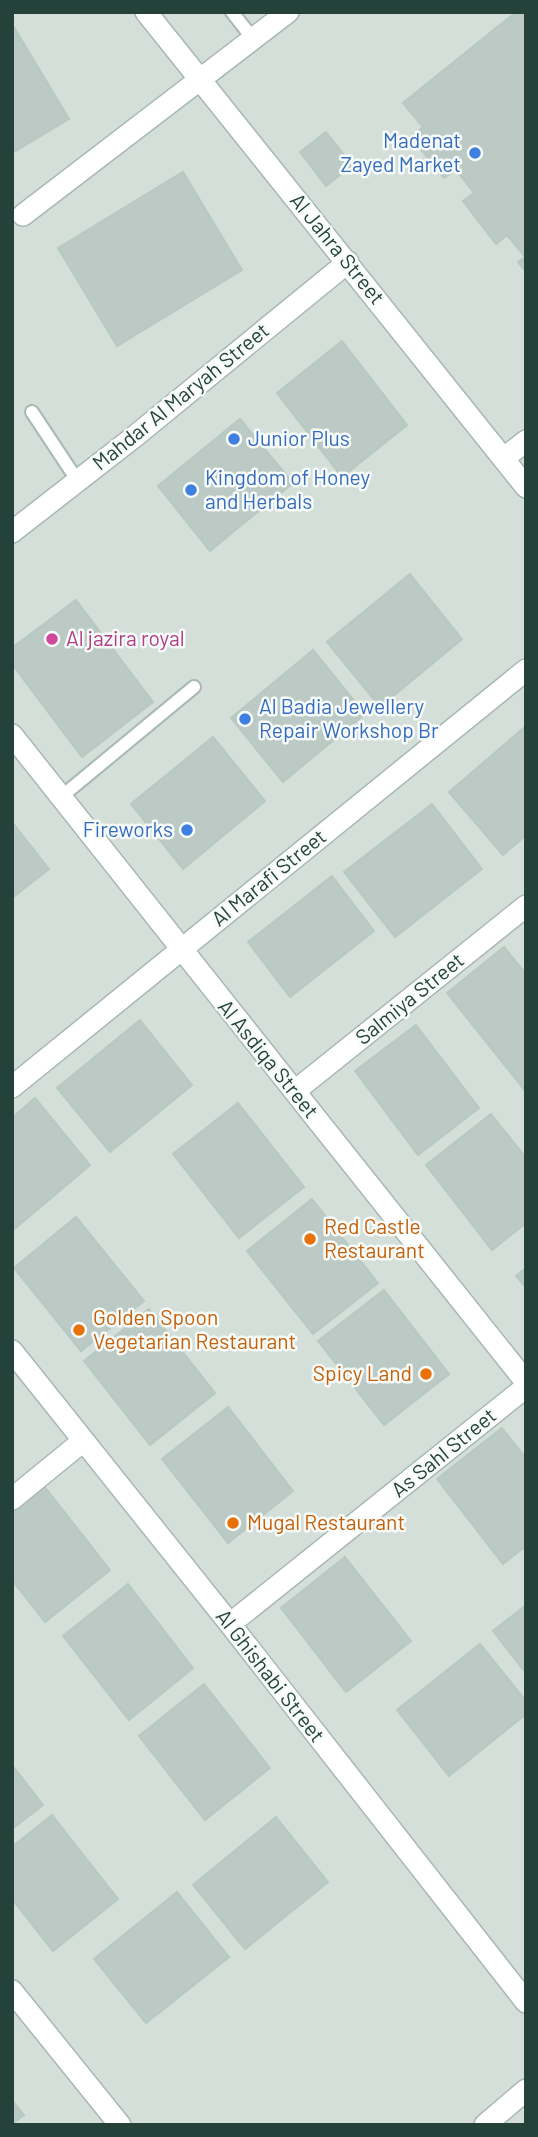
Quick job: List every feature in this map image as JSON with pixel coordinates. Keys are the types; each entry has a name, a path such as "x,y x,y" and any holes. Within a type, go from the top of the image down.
{"street":[{"name":"Al Jahra Street","path":"146,12 526,487"},
{"path":"23,215 288,12"},
{"name":"Mahdar Al Maryah Street","path":"12,532 348,262"},
{"path":"504,458 526,440"},
{"name":"Al Marafi Street","path":"12,1087 526,670"},
{"name":"Al Asdiqa Street","path":"12,735 526,1385"},
{"name":"Salmiya Street","path":"295,1091 526,906"},
{"name":"Al Ghishabi Street","path":"12,1351 526,2002"},
{"name":"As Sahl Street","path":"230,1624 526,1385"},
{"path":"12,1499 83,1441"},
{"path":"12,1991 120,2125"},
{"path":"485,2125 526,2090"}],"lane":[{"path":"232,12 254,40"},
{"path":"32,412 77,480"},
{"path":"61,797 194,687"}],"shaded area":[{"path":"12,12 526,12 526,2125 12,2125"}],"building":[{"name":"Madenat Zayed Market","path":"516,12 526,12 526,272 518,262 525,257 507,235 496,244 463,201 474,193 456,170 444,178 411,137 423,127 403,103"},
{"path":"12,24 69,119 12,153"},
{"path":"326,132 352,165 326,186 300,152"},
{"path":"183,172 242,270 117,346 58,248"},
{"path":"342,341 407,425 342,477 277,393"},
{"path":"240,419 293,483 210,551 158,486"},
{"path":"410,574 462,639 380,707 327,642"},
{"path":"76,600 153,702 82,757 12,664 12,648"},
{"path":"313,650 365,714 283,782 231,718"},
{"path":"526,726 526,835 503,855 449,792"},
{"path":"213,737 265,801 183,869 131,804"},
{"path":"432,804 482,869 395,937 344,872"},
{"path":"12,822 49,869 12,898"},
{"path":"332,876 374,931 290,997 248,942"},
{"path":"504,947 526,974 526,1092 447,993"},
{"path":"140,1020 192,1085 110,1152 57,1088"},
{"path":"416,1025 479,1108 418,1155 355,1071"},
{"path":"35,1098 90,1165 12,1231 12,1118"},
{"path":"238,1103 304,1187 239,1238 173,1154"},
{"path":"491,1114 526,1158 526,1223 492,1250 426,1165"},
{"path":"312,1199 378,1283 313,1334 247,1251"},
{"path":"76,1217 144,1301 81,1351 14,1268"},
{"path":"526,1268 526,1288 516,1276"},
{"path":"384,1290 449,1374 384,1425 318,1341"},
{"path":"149,1309 215,1393 150,1445 84,1361"},
{"path":"228,1407 293,1491 228,1543 162,1459"},
{"path":"502,1428 526,1458 526,1546 503,1564 437,1479"},
{"path":"44,1486 110,1570 45,1622 12,1580 12,1511"},
{"path":"345,1557 411,1641 346,1692 281,1608"},
{"path":"128,1584 193,1668 129,1720 63,1636"},
{"path":"526,1605 526,1673 493,1631"},
{"path":"480,1644 526,1701 526,1714 449,1776 397,1710"},
{"path":"204,1684 270,1768 205,1820 139,1736"},
{"path":"12,1765 43,1805 12,1829"},
{"path":"52,1815 118,1899 53,1951 12,1899 12,1847"},
{"path":"276,1817 328,1882 245,1949 193,1885"},
{"path":"177,1892 229,1957 146,2023 94,1959"},
{"path":"12,2100 24,2115 12,2124"}],"place":[{"name":"Madenat Zayed Market","path":"475,153"},
{"name":"Junior Plus","path":"234,439"},
{"name":"Kingdom of Honey and Herbals","path":"191,490"},
{"name":"Al jazira royal","path":"52,639"},
{"name":"Al Badia Jewellery Repair Workshop Br","path":"245,719"},
{"name":"Fireworks","path":"187,830"},
{"name":"Red Castle Restaurant","path":"310,1239"},
{"name":"Golden Spoon Vegetarian Restaurant","path":"79,1330"},
{"name":"Spicy Land","path":"426,1374"},
{"name":"Mugal Restaurant","path":"233,1523"}]}
